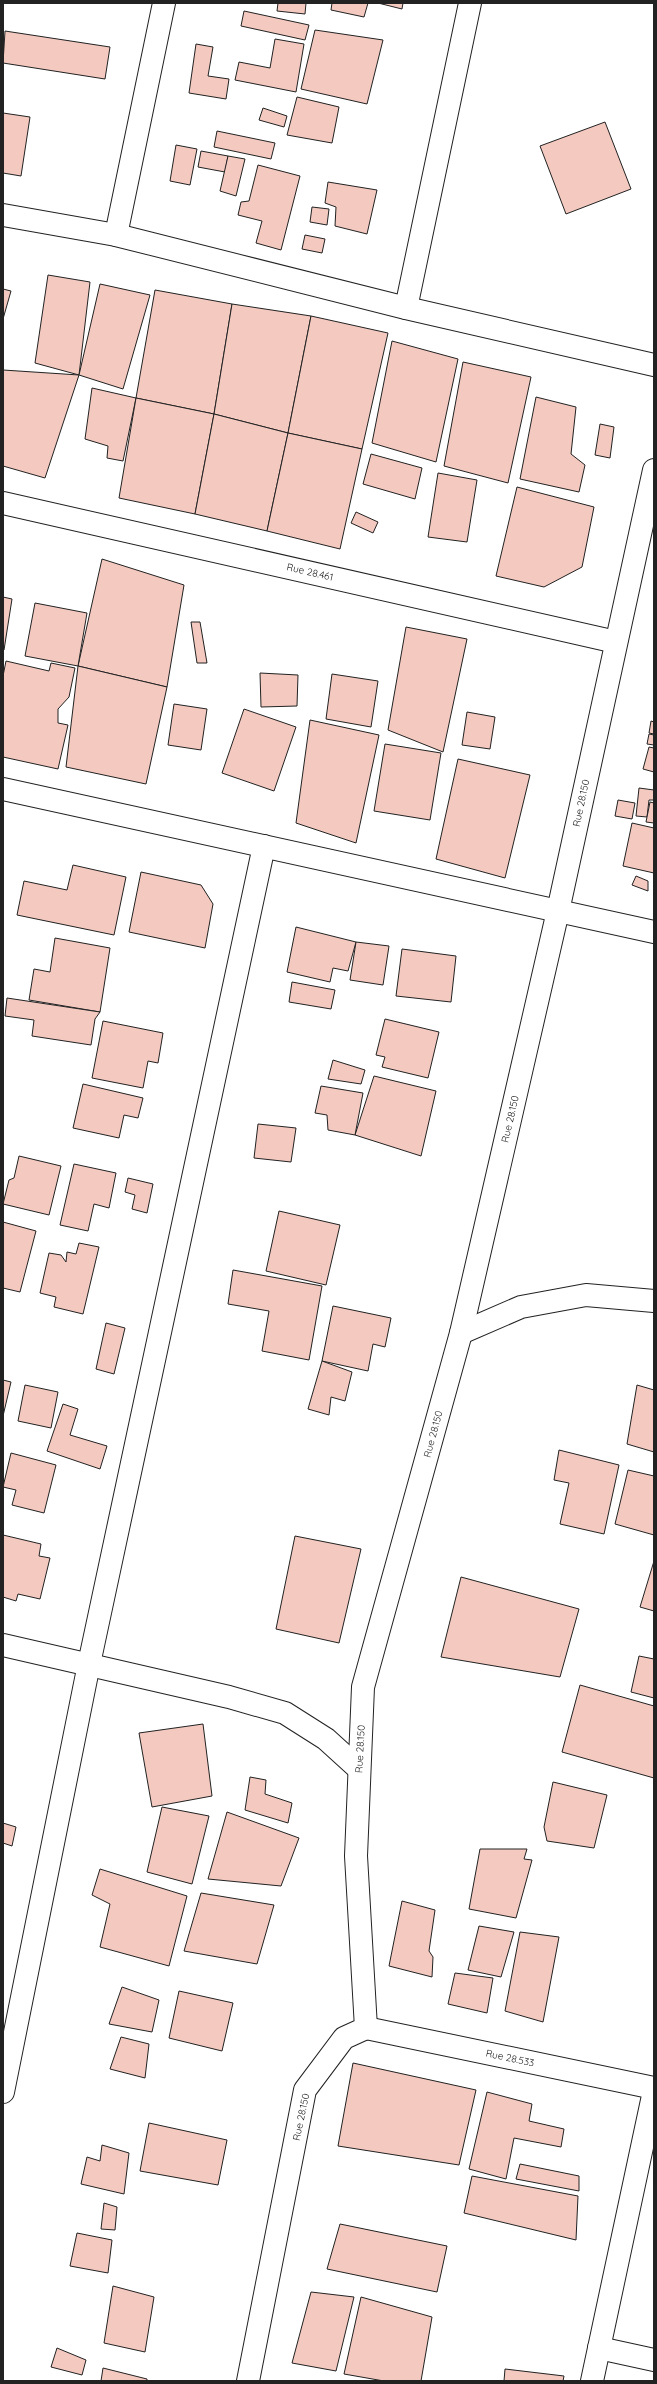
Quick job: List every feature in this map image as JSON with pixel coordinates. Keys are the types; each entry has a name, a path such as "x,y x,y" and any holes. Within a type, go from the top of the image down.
{"street":[{"path":"116,235 164,3"},
{"path":"406,308 470,3"},
{"path":"3,215 116,235 406,308 654,365"},
{"name":"Rue 28.150","path":"248,2381 305,2090 344,2038 366,2028 356,1856 364,1687 461,1333 558,911 654,470"},
{"name":"Rue 28.461","path":"3,503 616,642"},
{"path":"3,789 654,932"},
{"path":"3,2092 89,1664 264,846"},
{"path":"461,1333 521,1307 586,1295 654,1301"},
{"path":"3,1645 229,1697 285,1713 326,1739 359,1769"},
{"name":"Rue 28.533","path":"366,2028 654,2088"},
{"path":"592,2381 654,2091"},
{"path":"599,2348 654,2360"}],"building":[{"path":"278,3 306,3 305,14 277,11"},
{"path":"332,3 368,3 364,17 331,10"},
{"path":"378,3 403,3 402,9"},
{"path":"244,11 309,25 305,40 241,26"},
{"path":"315,30 383,40 367,104 301,89"},
{"path":"5,31 110,47 105,79 3,63"},
{"path":"275,39 304,44 296,92 235,80 239,62 270,68"},
{"path":"196,44 213,47 208,76 229,79 226,99 189,93"},
{"path":"297,97 339,107 332,143 287,135"},
{"path":"263,108 287,116 284,127 259,120"},
{"path":"3,113 30,117 21,176 3,173"},
{"path":"605,122 631,189 566,214 540,146"},
{"path":"217,131 275,143 271,159 214,147"},
{"path":"176,145 197,149 190,185 170,181"},
{"path":"201,151 228,156 225,172 198,167"},
{"path":"228,156 245,159 236,196 220,191"},
{"path":"258,165 300,176 281,250 256,243 262,221 238,215 241,202 249,201"},
{"path":"328,182 377,190 367,234 335,226 336,207 325,203"},
{"path":"312,207 329,209 327,225 310,222"},
{"path":"305,235 325,239 322,253 302,249"},
{"path":"48,275 90,282 79,375 35,363"},
{"path":"100,284 150,295 123,389 79,375"},
{"path":"3,289 11,291 3,319"},
{"path":"155,290 232,304 214,414 136,398"},
{"path":"232,304 311,316 288,433 214,414"},
{"path":"311,316 388,333 362,449 288,433"},
{"path":"392,341 458,359 436,462 372,443"},
{"path":"463,362 531,377 508,483 444,466"},
{"path":"3,370 79,375 45,478 3,466"},
{"path":"92,388 136,398 123,461 107,458 108,446 85,439"},
{"path":"536,397 576,407 571,454 585,465 579,492 520,479"},
{"path":"136,398 214,414 195,514 119,498"},
{"path":"214,414 288,433 267,531 195,514"},
{"path":"600,424 614,427 610,458 595,455"},
{"path":"288,433 362,449 340,549 267,531"},
{"path":"371,454 422,468 415,499 363,484"},
{"path":"438,473 477,480 467,542 428,537"},
{"path":"517,487 594,507 582,567 544,587 496,576"},
{"path":"356,512 378,522 373,533 351,523"},
{"path":"102,559 184,585 167,687 78,666"},
{"path":"3,597 12,599 4,650 3,650"},
{"path":"35,603 87,613 78,666 25,656"},
{"path":"191,622 200,622 207,663 197,663"},
{"path":"406,627 467,639 443,752 388,730"},
{"path":"6,661 49,671 51,663 75,668 69,697 58,709 58,723 68,725 58,769 3,757 3,676"},
{"path":"78,666 167,687 146,784 66,767"},
{"path":"260,673 298,675 297,706 261,707"},
{"path":"332,674 378,681 371,727 326,719"},
{"path":"174,704 207,709 201,750 168,745"},
{"path":"244,709 296,727 274,791 222,773"},
{"path":"467,712 495,717 490,749 462,745"},
{"path":"310,720 379,735 356,843 296,823"},
{"path":"651,721 654,722 654,734 649,733"},
{"path":"649,734 654,735 654,745 647,744"},
{"path":"385,744 441,753 430,820 374,811"},
{"path":"649,747 654,748 654,772 643,769"},
{"path":"458,759 530,775 505,878 436,859"},
{"path":"639,788 654,790 654,800 649,800 647,817 636,816"},
{"path":"618,800 635,803 632,819 615,816"},
{"path":"650,802 654,803 654,823 646,822"},
{"path":"632,823 654,828 654,873 623,866"},
{"path":"73,865 126,877 114,935 17,915 24,881 67,890"},
{"path":"141,872 201,885 213,904 205,948 129,932"},
{"path":"636,876 648,881 648,891 632,885"},
{"path":"296,927 356,942 348,971 333,968 330,982 287,972"},
{"path":"55,938 110,948 100,1012 29,1000 34,969 50,972"},
{"path":"356,942 389,946 383,985 350,980"},
{"path":"402,949 456,956 451,1002 396,996"},
{"path":"292,982 335,990 331,1009 289,1002"},
{"path":"7,998 100,1012 95,1019 91,1045 32,1036 34,1020 5,1016"},
{"path":"385,1019 439,1032 428,1078 382,1067 385,1057 376,1055"},
{"path":"103,1021 163,1033 158,1063 148,1061 143,1088 92,1078"},
{"path":"333,1060 365,1070 361,1084 328,1079"},
{"path":"374,1076 436,1091 421,1156 355,1135"},
{"path":"83,1084 143,1098 138,1118 124,1115 119,1138 73,1128"},
{"path":"321,1086 363,1093 355,1135 328,1130 327,1115 315,1113"},
{"path":"258,1124 296,1128 291,1162 254,1158"},
{"path":"19,1156 61,1166 49,1215 3,1204 9,1180 14,1178"},
{"path":"74,1164 116,1173 109,1208 94,1204 88,1231 60,1225"},
{"path":"128,1178 153,1184 147,1213 132,1209 135,1195 125,1192"},
{"path":"279,1211 340,1225 326,1285 266,1271"},
{"path":"3,1222 36,1231 20,1292 3,1288"},
{"path":"79,1243 99,1247 83,1314 54,1307 56,1297 40,1293 49,1253 61,1255 66,1262 67,1252 76,1254"},
{"path":"233,1270 322,1286 309,1360 262,1351 269,1311 228,1304"},
{"path":"333,1306 391,1318 385,1347 373,1344 368,1371 322,1361"},
{"path":"106,1323 125,1328 114,1374 96,1369"},
{"path":"322,1361 352,1372 345,1401 331,1397 329,1415 308,1409"},
{"path":"3,1380 11,1382 3,1416"},
{"path":"25,1385 58,1392 51,1428 18,1421"},
{"path":"637,1385 654,1390 654,1452 627,1444"},
{"path":"63,1404 78,1409 70,1435 107,1446 100,1469 47,1451"},
{"path":"559,1450 619,1465 604,1534 560,1524 569,1483 554,1480"},
{"path":"11,1453 56,1465 44,1513 12,1505 16,1490 3,1487"},
{"path":"628,1470 654,1476 654,1535 615,1524"},
{"path":"3,1535 41,1544 39,1556 50,1558 40,1599 18,1594 16,1601 3,1597"},
{"path":"295,1536 361,1549 339,1643 276,1629"},
{"path":"654,1561 654,1611 640,1607"},
{"path":"461,1577 579,1609 560,1677 441,1657"},
{"path":"639,1656 654,1659 654,1698 631,1692"},
{"path":"580,1685 654,1706 654,1778 562,1752"},
{"path":"203,1724 212,1796 152,1807 139,1733"},
{"path":"250,1777 266,1780 265,1794 292,1803 288,1823 245,1810"},
{"path":"553,1782 607,1795 594,1848 547,1841 544,1827"},
{"path":"162,1807 209,1816 192,1884 147,1872"},
{"path":"227,1812 299,1838 281,1886 208,1879"},
{"path":"3,1823 16,1827 12,1846 3,1843"},
{"path":"480,1849 527,1849 524,1859 532,1860 516,1918 469,1909"},
{"path":"100,1869 187,1896 169,1966 100,1947 110,1904 92,1895"},
{"path":"201,1893 274,1905 257,1964 184,1951"},
{"path":"402,1901 435,1910 429,1951 433,1957 432,1977 389,1966"},
{"path":"479,1926 514,1932 501,1977 468,1970"},
{"path":"520,1932 559,1937 543,2022 505,2011"},
{"path":"455,1973 493,1978 487,2013 448,2004"},
{"path":"122,1987 159,2000 152,2032 109,2024"},
{"path":"179,1991 233,2003 222,2051 169,2038"},
{"path":"121,2037 149,2044 145,2078 110,2069"},
{"path":"353,2063 476,2090 459,2165 338,2146"},
{"path":"487,2092 532,2104 529,2121 564,2129 561,2147 514,2138 506,2179 469,2169"},
{"path":"149,2123 227,2140 218,2185 140,2171"},
{"path":"102,2145 129,2153 124,2194 81,2184 87,2157 100,2161"},
{"path":"520,2164 579,2176 579,2191 516,2179"},
{"path":"472,2176 578,2196 576,2240 464,2213"},
{"path":"104,2203 117,2207 115,2230 101,2229"},
{"path":"340,2224 447,2246 437,2292 327,2269"},
{"path":"77,2233 112,2240 108,2273 70,2266"},
{"path":"113,2286 154,2297 145,2352 104,2343"},
{"path":"311,2292 354,2297 336,2371 292,2363"},
{"path":"361,2297 432,2317 421,2381 384,2381 344,2374"},
{"path":"57,2348 86,2360 82,2375 51,2367"},
{"path":"103,2368 147,2379 147,2381 101,2381"},
{"path":"505,2369 564,2376 563,2381 504,2381"}]}
